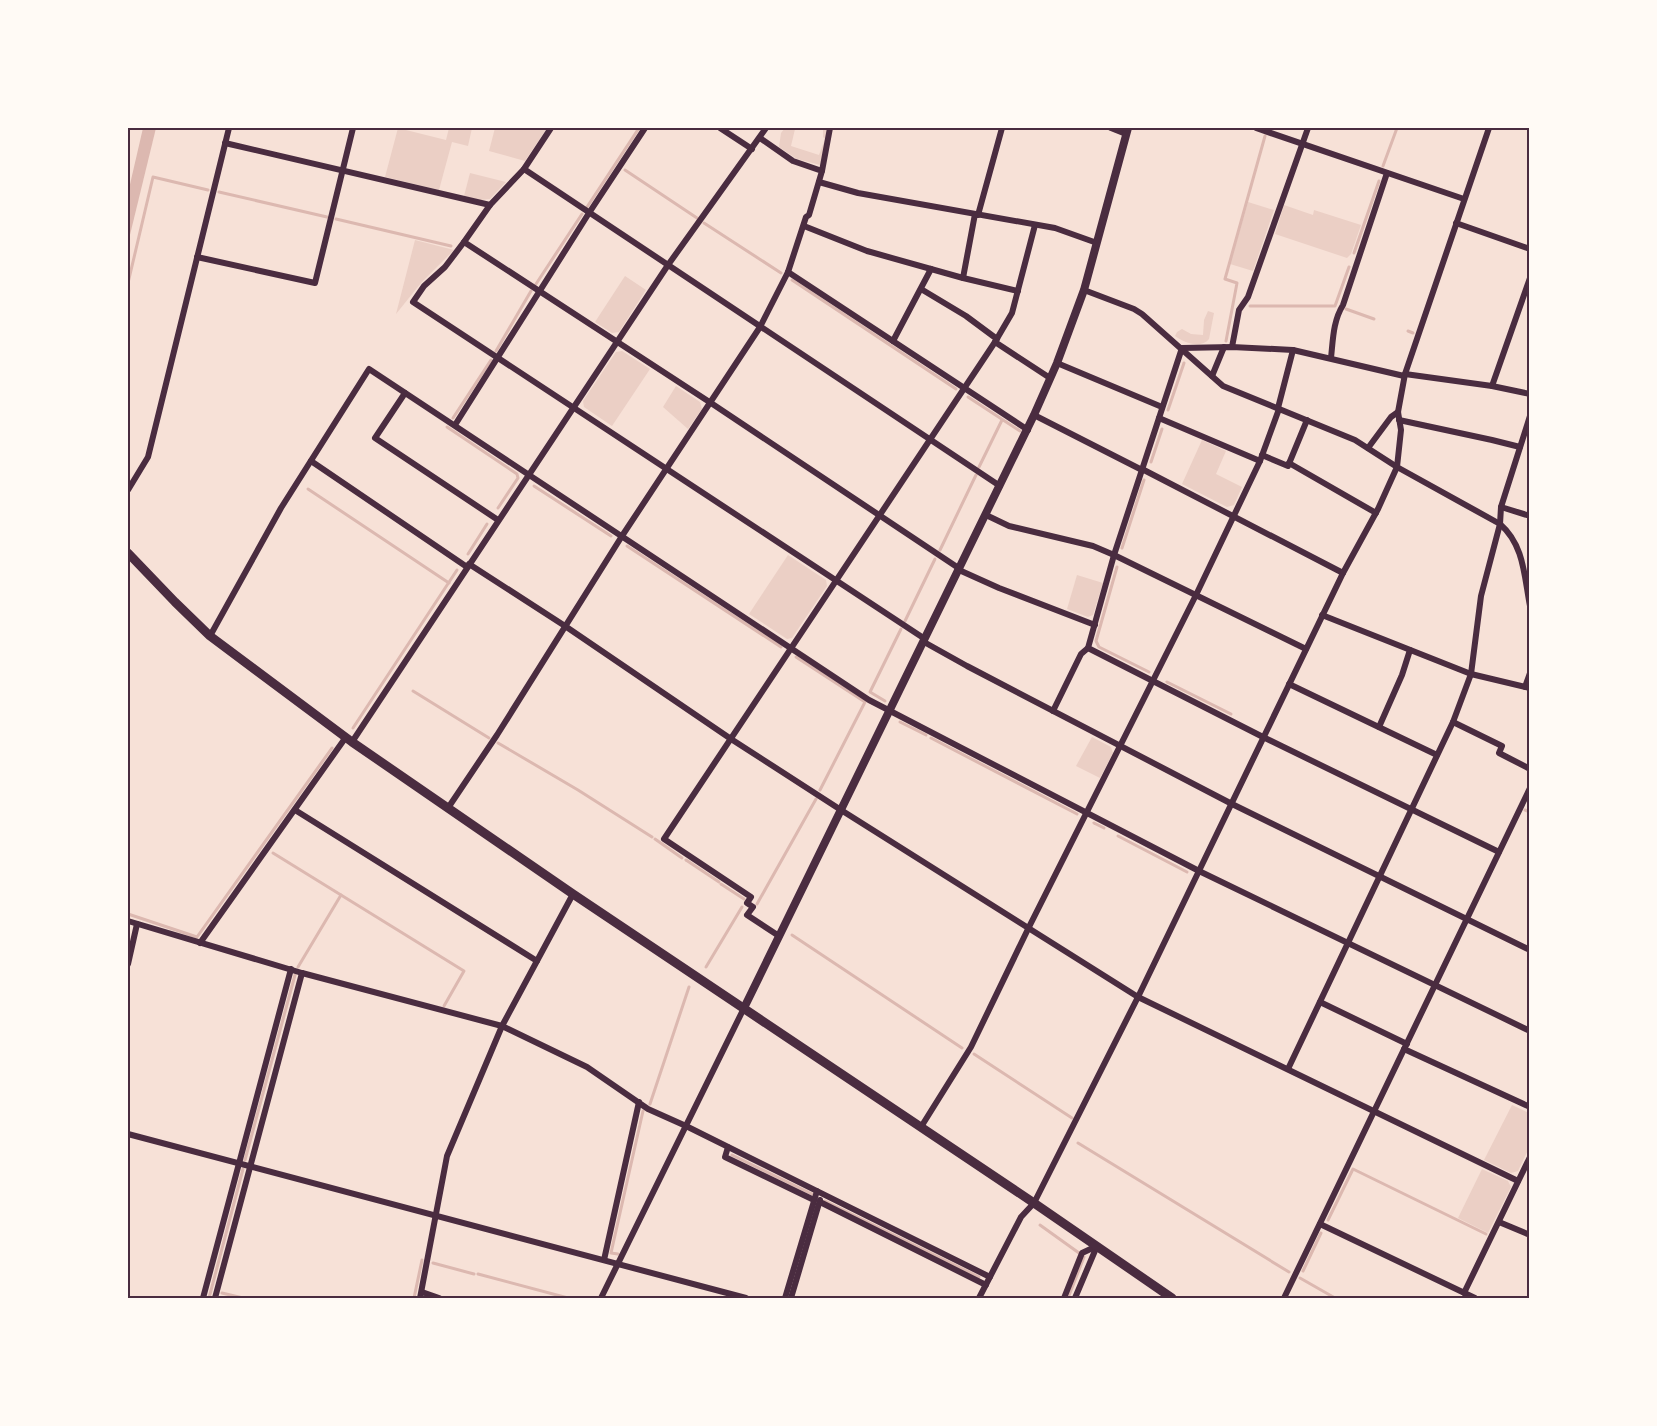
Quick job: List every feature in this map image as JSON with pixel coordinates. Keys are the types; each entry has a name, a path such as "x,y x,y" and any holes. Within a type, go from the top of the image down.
{"main road":[{"path":"128,553 210,636 349,740 573,894 1034,1203 1172,1299"}],"street":[{"path":"128,490 148,457 229,128"},
{"path":"198,257 315,283 353,128"},
{"path":"551,128 524,169 490,205 445,267 424,286 412,302 924,640 1053,711 1232,804 1530,950"},
{"path":"454,425 645,128"},
{"path":"720,128 752,149"},
{"path":"200,943 295,810 349,740 668,265 766,128"},
{"path":"448,808 497,735 622,536 760,327 788,272 806,217 809,215 822,171 830,128"},
{"path":"963,278 976,215 1002,128"},
{"path":"601,1299 1028,430 1084,290 1127,131 1112,128"},
{"path":"1256,128 1464,199"},
{"path":"1232,347 1239,310 1248,297 1308,128"},
{"path":"979,1299 1021,1217 1034,1203 1138,997 1322,615 1376,513 1397,467 1401,430 1398,412 1404,375 1489,128"},
{"path":"760,138 793,161 822,171"},
{"path":"225,143 490,205"},
{"path":"524,169 1000,486"},
{"path":"1331,358 1334,328 1388,173"},
{"path":"819,182 858,193 1055,228 1097,243"},
{"path":"1456,223 1530,249"},
{"path":"779,936 747,915 753,907 747,903 751,897 664,838 996,340 1012,313 1035,225"},
{"path":"804,226 867,251 1018,291"},
{"path":"464,243 711,403 959,569 999,588 1095,625"},
{"path":"893,341 931,269"},
{"path":"788,272 1028,430"},
{"path":"1492,386 1530,278"},
{"path":"921,289 966,316 1050,378"},
{"path":"1084,290 1134,309 1157,326 1223,386 1355,440 1397,467 1500,524 1509,532 1518,546 1530,606"},
{"path":"1212,376 1224,347"},
{"path":"1182,348 1232,347 1293,350 1404,375 1492,386 1530,394"},
{"path":"1053,711 1081,654 1088,648 1114,555 1182,348"},
{"path":"921,1127 971,1047 1234,517 1261,458 1278,408 1293,350"},
{"path":"1056,363 1162,407"},
{"path":"210,636 281,508 369,369 869,700 1199,871 1530,1031"},
{"path":"405,393 375,438 498,520"},
{"path":"1368,448 1391,417 1398,412"},
{"path":"1034,415 1343,573"},
{"path":"1288,1069 1453,722 1471,674 1481,596 1500,524 1501,507 1530,416"},
{"path":"1159,418 1261,458 1288,466 1307,420"},
{"path":"1399,420 1520,447"},
{"path":"311,461 468,566 564,626 731,739 1138,997 1518,1181"},
{"path":"1289,463 1376,513"},
{"path":"1501,507 1530,516"},
{"path":"986,515 1009,526 1093,546 1306,649"},
{"path":"1322,615 1471,674 1528,688 1530,673"},
{"path":"1088,648 1263,737 1499,852"},
{"path":"1379,727 1402,675 1410,650"},
{"path":"1289,684 1437,755"},
{"path":"1453,722 1502,746 1499,753 1530,769"},
{"path":"1284,1299 1499,852 1526,805 1530,788"},
{"path":"295,810 537,961"},
{"path":"439,1299 421,1295 447,1156 502,1026 573,894"},
{"path":"128,921 302,973 502,1026 587,1067 648,1109 687,1126 990,1277"},
{"path":"128,964 138,924"},
{"path":"203,1299 291,969"},
{"path":"215,1299 302,973"},
{"path":"1320,1002 1530,1107"},
{"path":"604,1260 639,1102"},
{"path":"128,1134 746,1299"},
{"path":"728,1147 725,1157 986,1284"},
{"path":"1464,1293 1530,1157"},
{"path":"791,1299 819,1192"},
{"path":"785,1299 817,1201"},
{"path":"1499,1222 1530,1235"},
{"path":"1320,1224 1475,1299"},
{"path":"1064,1299 1082,1253 1096,1246"},
{"path":"1075,1299 1096,1246"}],"shaded area":[{"path":"143,128 156,128 128,243 128,193"},
{"path":"398,128 446,140 449,128 472,128 468,146 452,142 439,190 385,177"},
{"path":"495,128 547,128 525,161 489,151"},
{"path":"785,128 795,129 791,146 819,155 825,139 823,128 829,128 820,165 797,159 779,147 781,133"},
{"path":"470,173 506,182 490,199 480,200 464,196"},
{"path":"1248,202 1274,210 1253,271 1230,264"},
{"path":"1284,205 1313,215 1314,210 1361,225 1351,254 1347,258 1275,234"},
{"path":"415,240 454,250 421,283 396,314"},
{"path":"625,276 646,290 619,332 612,333 595,322"},
{"path":"1208,311 1214,313 1209,339 1206,342 1192,344 1175,336 1182,329 1191,334 1203,335 1204,320"},
{"path":"622,351 650,369 612,426 584,407 583,401 616,352"},
{"path":"676,386 700,402 702,409 688,429 663,407"},
{"path":"1202,440 1226,451 1216,474 1242,487 1234,505 1227,507 1182,484"},
{"path":"788,555 826,580 827,586 792,638 787,639 749,614"},
{"path":"1077,575 1103,583 1093,615 1088,617 1067,609"},
{"path":"1092,737 1111,747 1113,753 1100,778 1076,766"},
{"path":"1512,1105 1529,1113 1529,1148 1518,1171 1511,1173 1484,1160"},
{"path":"1482,1169 1508,1181 1511,1187 1488,1233 1458,1218"}],"waterway":[{"path":"587,207 639,128"},
{"path":"1383,166 1397,128"},
{"path":"1226,341 1237,283 1225,279 1265,136"},
{"path":"625,170 697,218"},
{"path":"128,283 153,177 208,190"},
{"path":"1354,253 1379,181"},
{"path":"219,192 327,217"},
{"path":"536,284 582,214"},
{"path":"336,219 451,246"},
{"path":"704,223 781,273"},
{"path":"1250,306 1335,306 1349,267"},
{"path":"792,280 956,389"},
{"path":"496,351 531,291"},
{"path":"1346,309 1374,319"},
{"path":"1408,331 1413,333"},
{"path":"453,418 491,360"},
{"path":"1168,410 1184,363"},
{"path":"968,397 1020,431"},
{"path":"979,467 1002,420"},
{"path":"447,427 517,474 518,478 498,508"},
{"path":"1151,462 1162,429"},
{"path":"940,550 976,475"},
{"path":"1122,548 1144,480"},
{"path":"534,486 611,536"},
{"path":"308,489 449,583"},
{"path":"468,554 487,524"},
{"path":"627,546 781,647"},
{"path":"905,621 935,559"},
{"path":"1117,567 1096,641 1099,647 1149,672"},
{"path":"353,728 457,570"},
{"path":"885,701 870,692 901,629"},
{"path":"796,657 865,702 820,790"},
{"path":"1167,682 1231,714"},
{"path":"413,691 489,738"},
{"path":"900,722 926,735"},
{"path":"931,738 1077,814"},
{"path":"498,743 652,837"},
{"path":"128,914 197,937 332,748"},
{"path":"757,904 816,799"},
{"path":"1525,810 1530,812"},
{"path":"1094,823 1104,828"},
{"path":"1118,836 1187,872"},
{"path":"655,839 682,858"},
{"path":"273,853 464,971 444,1006"},
{"path":"686,860 719,882"},
{"path":"721,884 744,899"},
{"path":"298,967 341,895"},
{"path":"706,967 742,907"},
{"path":"792,935 962,1048"},
{"path":"245,1160 295,975"},
{"path":"650,1104 689,987"},
{"path":"974,1054 1072,1118"},
{"path":"618,1254 611,1253 643,1111"},
{"path":"1078,1143 1289,1272"},
{"path":"732,1155 812,1194"},
{"path":"209,1298 243,1169"},
{"path":"1328,1220 1353,1169 1486,1234"},
{"path":"825,1201 979,1277"},
{"path":"1040,1225 1079,1253"},
{"path":"1303,1271 1321,1233"},
{"path":"1068,1298 1084,1257"},
{"path":"414,1298 422,1260"},
{"path":"433,1263 474,1274"},
{"path":"478,1274 568,1298"},
{"path":"1300,1278 1335,1298"},
{"path":"222,1293 243,1298"}]}
